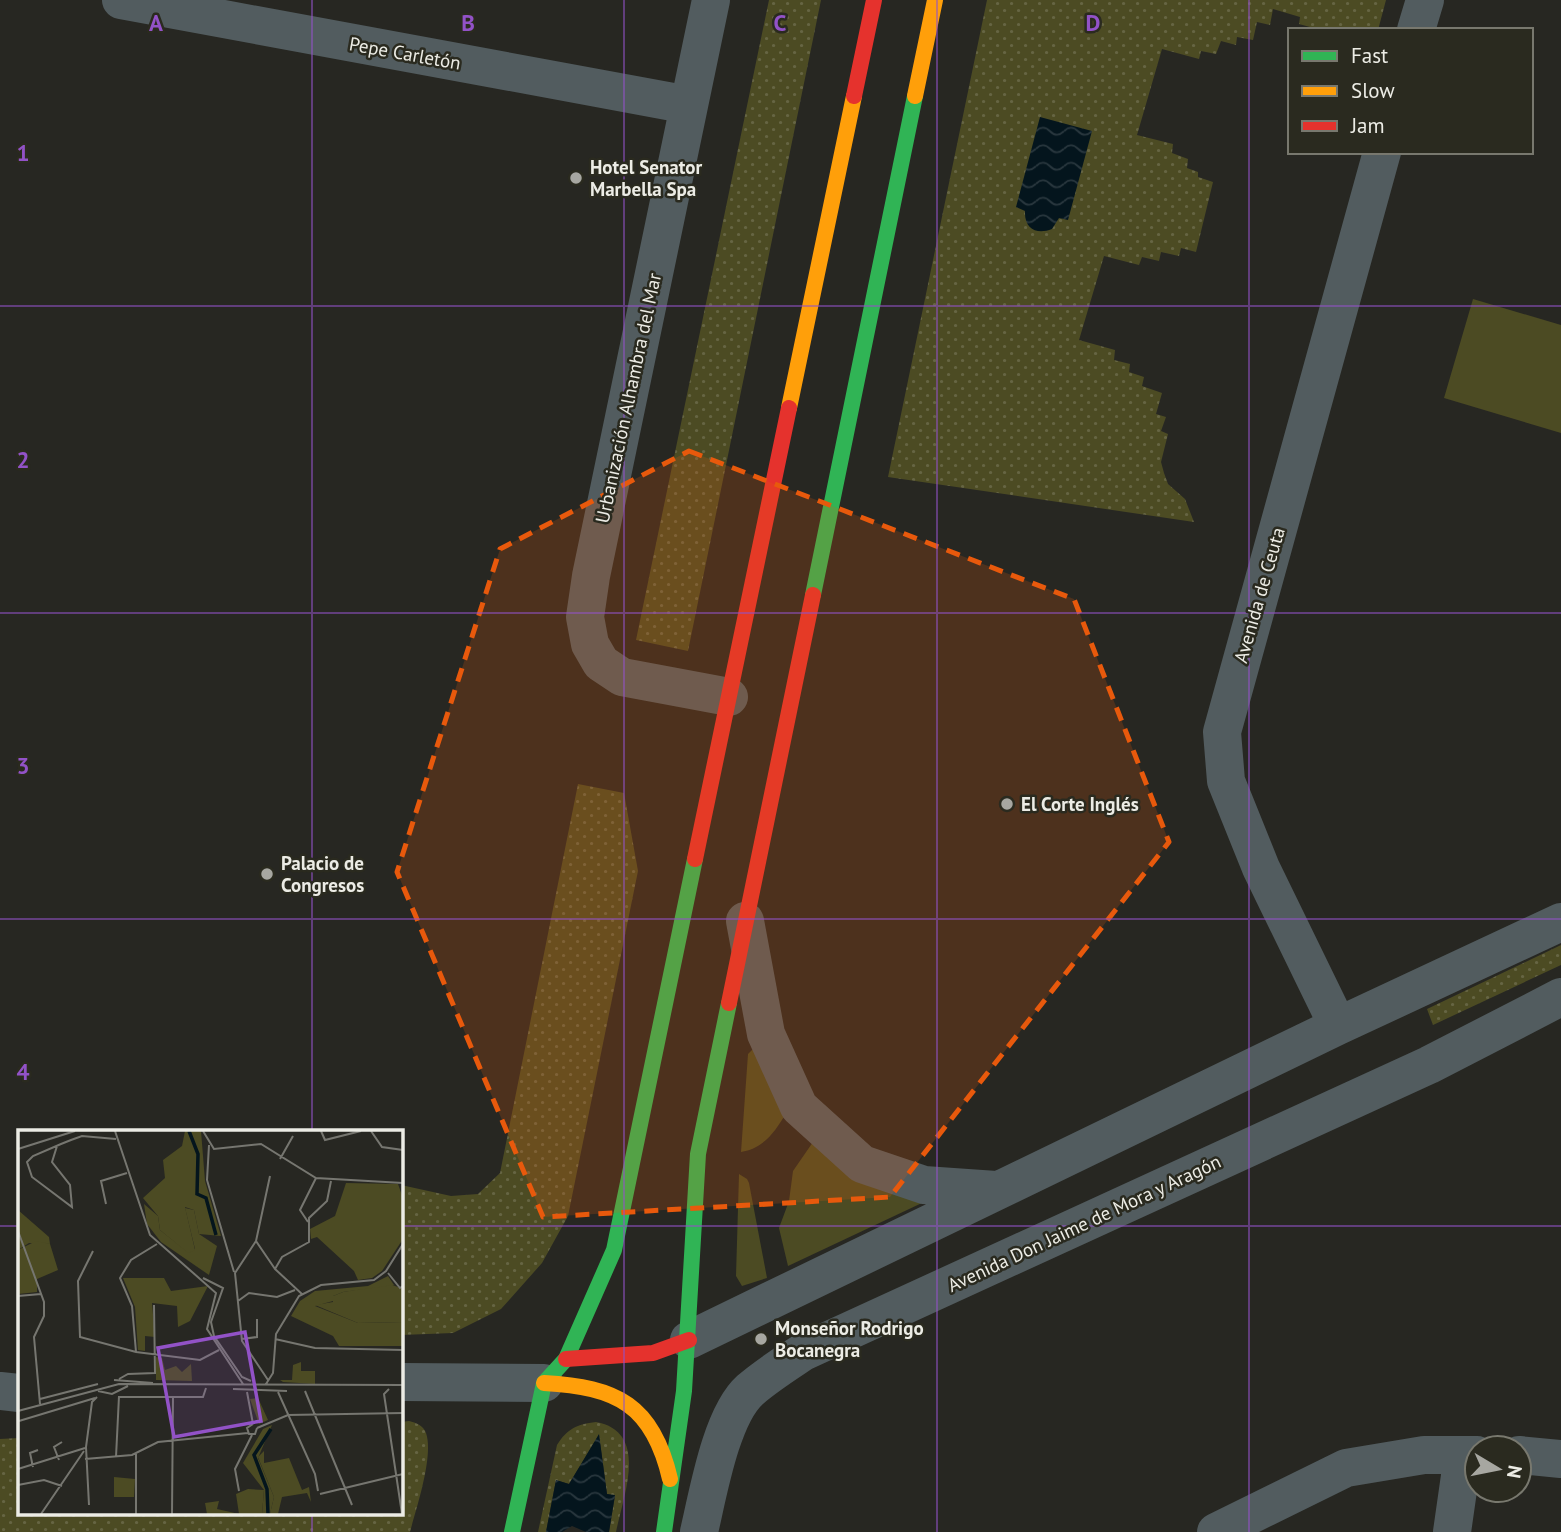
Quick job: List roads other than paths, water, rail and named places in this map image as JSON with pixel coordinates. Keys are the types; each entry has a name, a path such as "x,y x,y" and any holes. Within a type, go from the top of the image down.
{"main road":[{"path":"529,1453 559,1388 614,1250 874,0"},
{"path":"664,1532 681,1423 689,1340 698,1154 935,0"},
{"path":"559,1388 689,1340"},
{"path":"512,1532 529,1453 559,1383 613,1394 644,1419 657,1437 665,1455 672,1489"},
{"path":"559,1388 574,1396 596,1390"}],"street":[{"name":"Pepe Carletón","path":"121,0 689,105"},
{"name":"Urbanización Alhambra del Mar","path":"711,0 591,576 585,617 590,643 601,663 622,677 729,696"},
{"path":"1417,28 1424,0"},
{"name":"Avenida de Ceuta","path":"1338,1026 1261,868 1226,781 1222,732 1381,154"},
{"path":"745,921 766,1034 799,1107 862,1164 924,1185 999,1190"},
{"path":"689,1340 1338,1026 1561,922"},
{"name":"Avenida Don Jaime de Mora y Aragón","path":"699,1532 733,1411 748,1391 803,1352 1429,1065 1561,997"},
{"path":"402,1382 559,1388"},
{"path":"0,1391 18,1393"},
{"path":"1216,1532 1346,1468 1424,1455 1463,1455"},
{"path":"1533,1456 1561,1459"},
{"path":"1452,1532 1463,1485"}],"water":[{"path":"1040,117 1092,131 1068,220 1059,218 1052,229 1037,231 1029,226 1025,211 1016,207"},
{"path":"599,1434 607,1494 615,1495 609,1532 586,1532 572,1526 562,1532 546,1532 556,1480 569,1484"}],"place":[{"name":"Hotel Senator Marbella Spa","path":"576,178"},
{"name":"El Corte Inglés","path":"1007,804"},
{"name":"Palacio de Congresos","path":"267,874"},
{"name":"Monseñor Rodrigo Bocanegra","path":"761,1339"}]}
